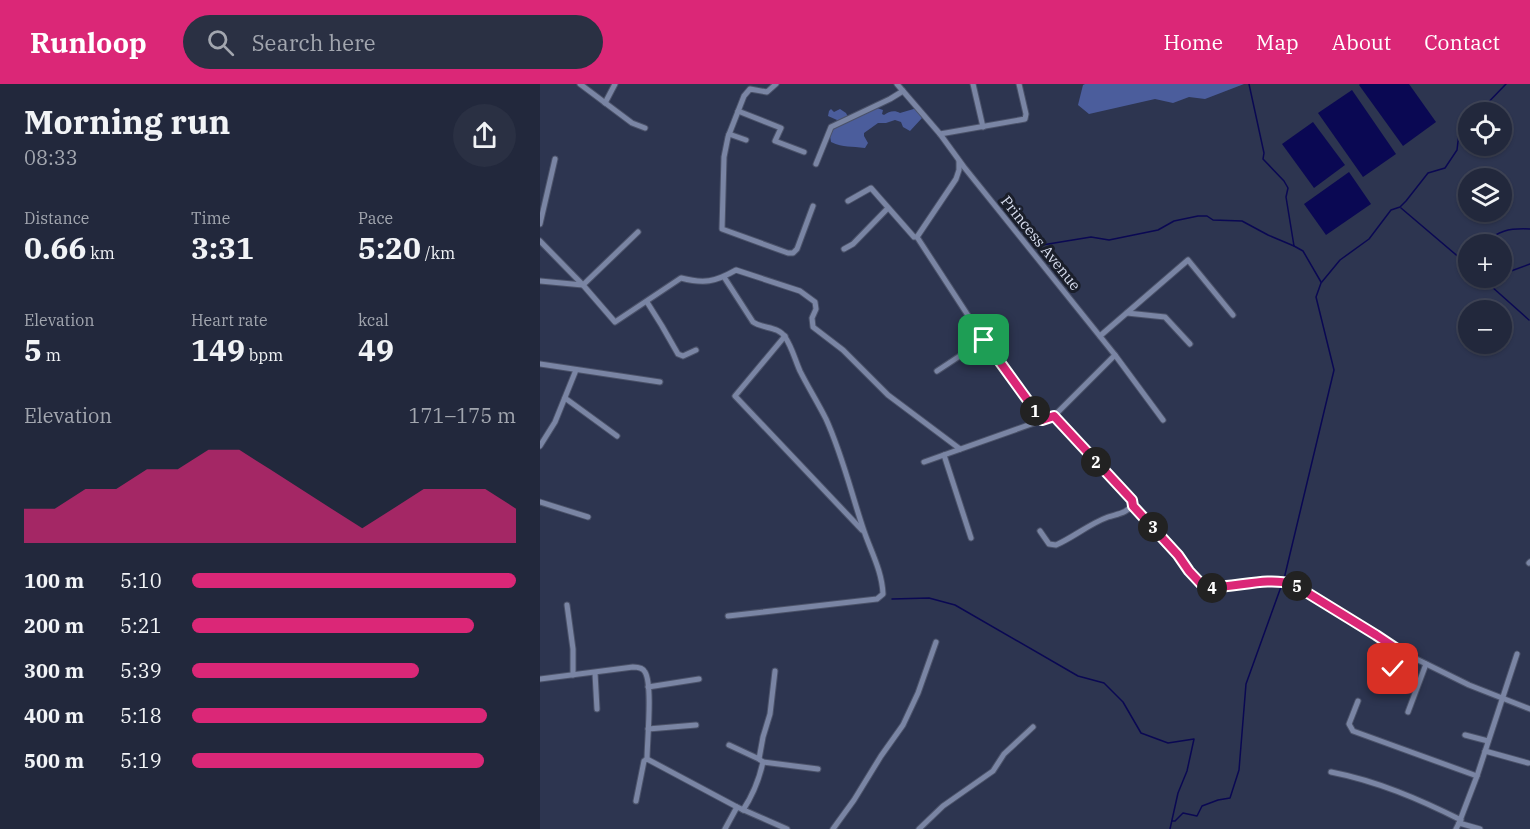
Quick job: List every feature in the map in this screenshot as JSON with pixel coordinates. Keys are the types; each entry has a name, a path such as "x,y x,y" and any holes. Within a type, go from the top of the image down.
{"street":[{"path":"580,84 632,123 645,128"},
{"path":"605,103 615,84"},
{"path":"776,84 766,92 750,89 744,96 729,134 724,157 722,229 788,253 794,253 813,206"},
{"name":"Princess Avenue","path":"897,84 940,134 1100,336 1163,420"},
{"path":"973,84 983,127"},
{"path":"940,134 1025,119 1026,114 1019,84"},
{"path":"816,164 831,127 903,91"},
{"path":"738,111 781,128 776,141 804,153"},
{"path":"729,134 746,140"},
{"path":"540,224 555,159"},
{"path":"917,237 956,179 960,170 958,159"},
{"path":"848,201 871,189 914,237 917,237 984,340 1042,420"},
{"path":"844,249 853,244 888,208"},
{"path":"583,285 638,232"},
{"path":"540,242 583,285 615,322 681,278 706,282 724,277 736,270 800,291 814,303 816,309 812,318 813,327 843,350 888,395 960,449"},
{"path":"1100,336 1188,260 1233,315"},
{"path":"724,277 753,322 778,330 785,336 830,428 863,531 877,565 883,594 877,599 728,616"},
{"path":"540,280 583,285"},
{"path":"647,302 678,354 683,356 696,350"},
{"path":"1127,313 1165,317 1190,344"},
{"path":"785,336 735,396 863,531"},
{"path":"938,371 984,340"},
{"path":"924,462 1054,416 1115,355"},
{"path":"540,364 660,381"},
{"path":"540,446 555,422 576,370"},
{"path":"565,398 617,436"},
{"path":"1054,416 1132,500 1133,506 1204,587 1218,588 1273,581 1293,584 1400,651 1469,685 1530,709"},
{"path":"944,454 971,538"},
{"path":"540,502 588,517"},
{"path":"1040,531 1049,544 1056,545 1086,526 1128,511 1133,506"},
{"path":"567,605 573,649 573,675"},
{"path":"833,829 903,725 918,693 936,642"},
{"path":"1379,667 1392,670 1400,651"},
{"path":"1458,824 1477,776 1517,654"},
{"path":"1408,712 1426,664"},
{"path":"540,679 638,667 645,672 648,687 646,759 636,801"},
{"path":"725,829 754,790 759,777 763,737 770,714 775,671"},
{"path":"595,673 597,709"},
{"path":"648,687 699,679"},
{"path":"1359,701 1349,724 1353,731 1477,776"},
{"path":"648,729 696,725"},
{"path":"919,829 943,806 993,771 1004,754 1033,727"},
{"path":"1465,735 1488,741"},
{"path":"729,745 761,761 818,769"},
{"path":"1485,751 1528,763"},
{"path":"646,759 740,809 787,829"},
{"path":"1331,772 1386,787 1436,808 1458,824 1480,829"}],"shaded area":[{"path":"1085,84 1244,84 1205,99 1189,97 1173,103 1155,99 1089,114 1078,105"},
{"path":"1360,84 1409,84 1436,122 1403,146"},
{"path":"1352,90 1396,154 1363,177 1318,113"},
{"path":"874,107 883,110 884,115 892,111 900,113 917,108 922,118 910,131 903,127 901,122 895,120 878,123 864,133 868,143 865,148 831,142 830,136 837,120 828,116 831,109 834,112 840,109 848,117"},
{"path":"1313,122 1345,165 1314,188 1282,144"},
{"path":"1349,172 1371,204 1326,235 1304,204"}],"waterway":[{"path":"1249,84 1264,153 1263,159 1288,188 1286,197 1294,246 1303,251 1321,282"},
{"path":"1489,102 1506,84"},
{"path":"1284,579 1334,370 1316,297 1321,283 1340,260 1369,239 1391,210 1400,207 1406,201 1428,173 1445,168 1457,150 1458,142"},
{"path":"1401,208 1458,256"},
{"path":"1036,246 1091,237 1109,240 1158,230 1174,221 1198,216 1207,216 1213,220 1242,221 1294,246"},
{"path":"1497,234 1515,229 1530,229"},
{"path":"1512,271 1530,264"},
{"path":"1493,288 1529,320"},
{"path":"1172,821 1183,813 1197,816 1202,806 1230,798 1239,770 1246,684 1282,584"},
{"path":"892,599 929,598 955,605 1078,676 1104,683 1123,702 1141,733 1168,743 1194,739 1170,829"}],"route":[{"path":"984,340 1042,420 1054,416 1132,500 1133,506 1204,587 1218,588 1273,581 1293,584 1400,651 1393,669"}]}
